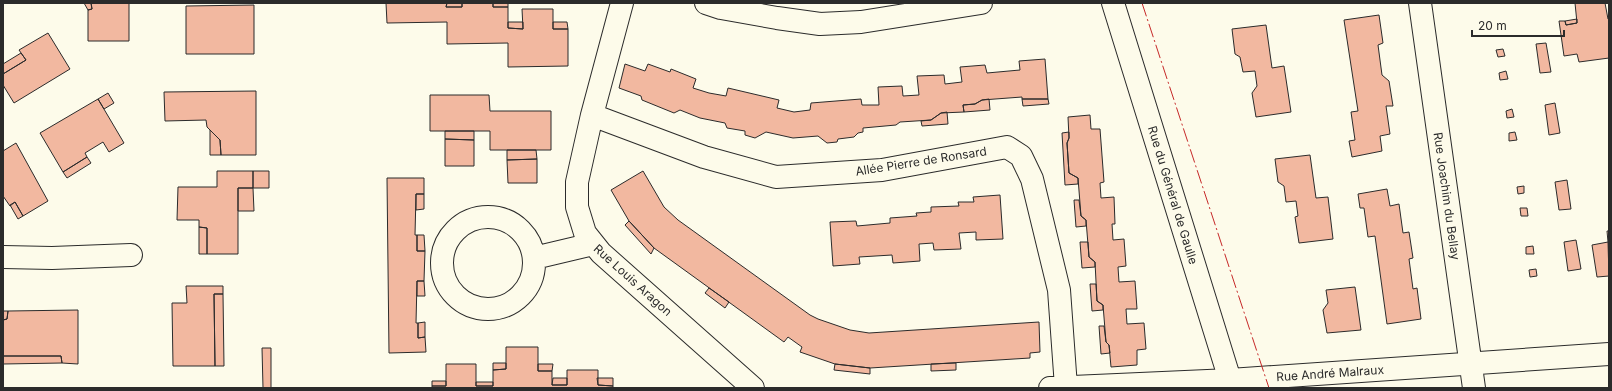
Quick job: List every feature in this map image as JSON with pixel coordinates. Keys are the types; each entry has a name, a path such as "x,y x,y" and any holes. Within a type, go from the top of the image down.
{"street":[{"name":"Rue Louis Aragon","path":"622,3 592,115 577,182 577,207 585,233 601,253 753,388"},
{"path":"706,3 721,8 820,24 861,22 981,3"},
{"name":"Rue du Général de Gaulle","path":"1113,3 1230,384"},
{"name":"Rue Joachim du Bellay","path":"1420,3 1474,388"},
{"name":"Allée Pierre de Ronsard","path":"592,115 704,157 776,177 882,170 1007,147 1021,156 1032,179 1059,290 1058,387"},
{"path":"490,216 503,218 515,225 524,234 531,245 534,258 534,271 530,284 522,295 511,303 499,308 486,309 473,307 461,300 452,291 445,280 442,267 442,254 447,241 454,230 464,222 477,217 490,216"},
{"path":"534,258 593,244"},
{"path":"3,257 52,258 131,254"},
{"name":"Rue André Malraux","path":"1058,387 1230,384 1609,354"}],"building":[{"path":"84,3 91,3 92,9 88,10"},
{"path":"91,3 129,3 129,41 88,41 88,10 92,9"},
{"path":"386,3 447,3 446,7 462,7 462,3 493,3 493,7 508,7 508,28 523,29 522,9 553,9 553,29 568,29 568,66 508,67 508,43 447,44 447,22 387,23"},
{"path":"447,3 462,3 462,7 446,7"},
{"path":"493,3 508,3 508,7 493,7"},
{"path":"1575,3 1605,3 1609,19 1609,58 1579,62 1577,54 1564,56 1559,21 1565,21 1566,25 1577,23"},
{"path":"254,5 254,54 186,54 186,6"},
{"path":"1379,15 1383,43 1378,45 1382,75 1389,81 1393,106 1386,106 1390,134 1380,136 1382,151 1352,157 1349,141 1355,140 1351,112 1358,111 1344,20"},
{"path":"1577,19 1577,23 1566,25 1565,21"},
{"path":"508,22 523,22 523,29 508,28"},
{"path":"553,22 567,22 568,29 553,29"},
{"path":"1266,25 1272,68 1284,66 1291,112 1256,117 1252,93 1257,86 1255,71 1243,72 1240,57 1235,54 1232,29"},
{"path":"48,33 70,69 14,103 3,85 3,74 26,60 19,50"},
{"path":"1546,43 1551,72 1540,73 1536,44"},
{"path":"1503,49 1505,56 1498,57 1496,50"},
{"path":"21,53 26,60 3,74 3,64"},
{"path":"1045,59 1048,99 1022,99 1022,97 982,100 975,104 963,105 964,112 941,113 931,120 900,122 896,125 863,128 863,132 858,133 854,137 838,139 837,142 827,143 818,136 793,138 766,132 755,138 745,135 745,131 727,128 725,123 700,118 680,110 674,113 642,100 641,96 619,88 625,64 645,71 648,64 670,72 671,69 696,79 693,88 726,96 728,88 779,100 777,108 794,112 810,110 811,103 861,99 862,105 879,105 878,87 902,86 903,96 919,95 917,76 944,75 945,84 962,82 960,67 985,65 987,73 1020,70 1019,61"},
{"path":"1506,71 1508,79 1500,80 1499,73"},
{"path":"256,91 256,155 221,155 220,140 207,127 206,120 165,121 164,92"},
{"path":"108,93 114,103 104,109 98,99"},
{"path":"430,95 489,95 490,111 551,111 551,150 490,150 490,131 430,131"},
{"path":"98,99 124,143 109,152 103,142 85,153 87,157 63,172 40,133"},
{"path":"989,99 990,110 964,112 963,105 975,104 982,100"},
{"path":"1022,99 1048,99 1049,104 1023,106"},
{"path":"1555,103 1560,133 1549,135 1545,105"},
{"path":"1512,109 1514,117 1507,118 1506,111"},
{"path":"947,112 948,124 922,126 921,121 931,120 941,113"},
{"path":"1090,115 1091,129 1100,129 1104,182 1100,183 1101,198 1114,197 1115,224 1112,224 1113,240 1124,239 1126,266 1118,267 1119,282 1135,281 1137,309 1126,309 1127,324 1144,323 1146,349 1137,350 1137,365 1111,367 1109,345 1106,342 1103,305 1097,301 1095,262 1089,257 1086,220 1081,216 1078,178 1069,173 1067,143 1069,138 1068,117"},
{"path":"210,130 220,140 221,155 210,155"},
{"path":"445,131 474,131 474,140 445,139"},
{"path":"1069,132 1067,143 1069,173 1078,178 1078,184 1065,185 1062,133"},
{"path":"1515,132 1517,140 1509,141 1509,133"},
{"path":"445,139 474,140 474,166 445,166"},
{"path":"16,143 48,201 23,216 15,202 10,206 3,196 3,151"},
{"path":"507,150 536,150 537,159 507,160"},
{"path":"1310,155 1316,198 1328,197 1333,239 1299,243 1295,217 1298,216 1296,201 1286,202 1284,186 1278,182 1275,159"},
{"path":"87,157 91,163 67,178 63,172"},
{"path":"537,159 537,183 508,183 507,160"},
{"path":"217,171 253,171 253,188 238,188 238,254 207,254 207,228 199,227 199,220 177,220 178,187 217,187"},
{"path":"253,171 269,171 269,188 253,188"},
{"path":"643,171 664,207 678,220 810,315 818,319 850,330 869,333 1039,322 1040,352 1030,353 1030,358 870,368 835,364 800,352 802,347 788,337 784,342 654,248 629,221 611,190"},
{"path":"387,178 424,178 424,194 416,194 415,235 417,235 417,251 425,251 424,281 417,281 416,323 418,323 418,338 425,337 426,352 389,353"},
{"path":"1567,180 1571,209 1559,210 1555,182"},
{"path":"1524,186 1524,193 1518,194 1517,187"},
{"path":"238,188 253,188 254,211 238,211"},
{"path":"1387,189 1390,206 1399,204 1403,233 1409,232 1413,258 1409,259 1413,289 1417,288 1421,319 1387,324 1375,236 1368,237 1364,208 1360,208 1358,194"},
{"path":"416,194 424,194 424,209 416,210"},
{"path":"1000,195 1003,239 976,240 976,232 959,233 961,249 934,250 933,243 919,244 920,261 893,263 892,255 859,257 860,264 833,266 830,222 856,221 857,226 890,223 890,218 917,216 916,213 931,212 931,207 959,206 958,202 974,202 973,197"},
{"path":"1074,200 1079,200 1081,216 1086,220 1086,226 1076,227"},
{"path":"15,202 23,216 18,219 10,205"},
{"path":"1520,208 1527,208 1528,216 1521,216"},
{"path":"629,221 654,248 651,254 625,225"},
{"path":"199,227 207,228 207,254 199,254"},
{"path":"1607,231 1609,231 1609,242 1608,242"},
{"path":"417,235 424,235 425,251 417,251"},
{"path":"1576,240 1581,269 1568,271 1564,242"},
{"path":"1080,242 1088,242 1089,257 1095,262 1095,267 1082,268"},
{"path":"1608,242 1609,276 1597,277 1592,245"},
{"path":"1533,246 1534,254 1526,254 1526,247"},
{"path":"1536,269 1537,276 1530,277 1529,270"},
{"path":"417,281 424,281 425,296 417,296"},
{"path":"1090,284 1096,284 1097,301 1103,305 1103,310 1092,311"},
{"path":"186,286 223,286 223,294 214,294 215,366 173,366 172,303 187,303"},
{"path":"1355,287 1361,330 1327,333 1323,310 1328,303 1326,290"},
{"path":"709,288 729,302 725,308 705,293"},
{"path":"214,294 223,294 224,366 215,366"},
{"path":"78,310 78,364 62,363 61,356 3,356 3,320 7,319 8,311"},
{"path":"3,311 8,311 7,319 3,320"},
{"path":"425,322 425,337 418,338 418,323"},
{"path":"1099,326 1104,326 1106,342 1109,345 1110,353 1101,354"},
{"path":"506,347 538,347 538,371 552,371 552,385 567,385 567,370 598,370 598,385 613,386 613,388 432,388 432,386 446,386 446,364 476,364 476,386 493,386 493,370 506,369"},
{"path":"262,348 271,348 271,388 263,388"},
{"path":"3,356 61,356 62,363 3,364"},
{"path":"493,363 506,363 506,369 493,370"},
{"path":"956,363 956,370 931,371 931,364"},
{"path":"538,364 553,364 552,371 538,371"},
{"path":"835,364 870,368 870,374 834,370"},
{"path":"553,378 567,378 567,385 552,385"},
{"path":"597,378 613,378 613,386 598,385"},
{"path":"432,381 446,381 446,386 432,386"},
{"path":"476,382 493,382 493,386 476,386"}],"power":[{"path":"1142,3 1269,388"}]}
